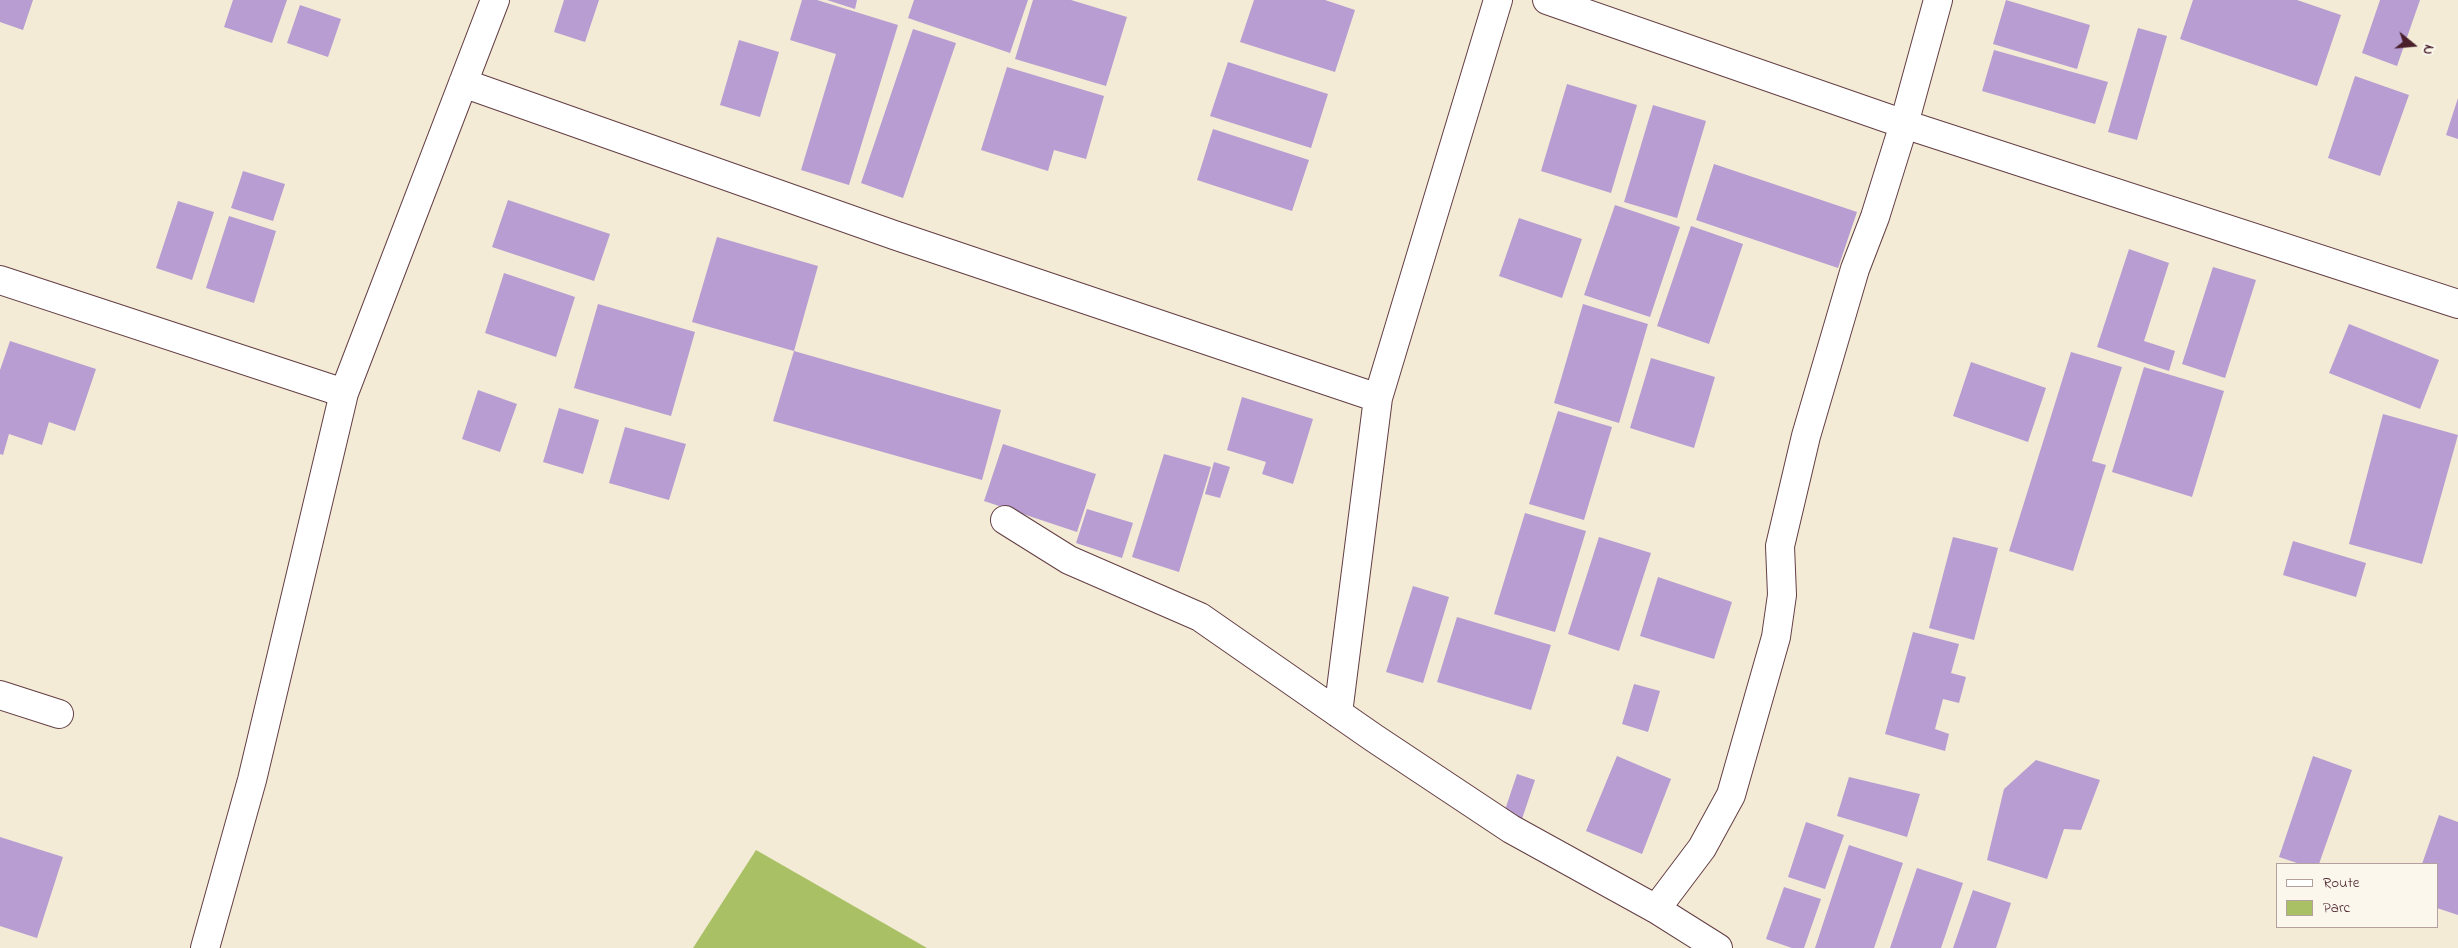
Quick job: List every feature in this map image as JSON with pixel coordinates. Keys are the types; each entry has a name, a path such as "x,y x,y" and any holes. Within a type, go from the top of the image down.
{"street":[{"path":"205,948 252,780 344,394 495,0"},
{"path":"1338,713 1378,398 1498,0"},
{"path":"1551,0 1904,124 2458,304"},
{"path":"1656,909 1702,848 1731,795 1776,638 1782,594 1780,546 1806,436 1855,269 1876,217 1938,0"},
{"path":"463,83 894,235 1378,398"},
{"path":"0,280 344,394"},
{"path":"1005,520 1069,560 1200,617 1511,830 1656,909 1718,948"},
{"path":"0,695 59,714"}],"green space":[{"path":"756,850 927,948 693,948"}],"building":[{"path":"0,0 33,0 23,30 0,22"},
{"path":"233,0 287,0 272,43 224,27"},
{"path":"564,0 599,0 585,42 554,32"},
{"path":"802,0 817,0 898,25 849,185 801,170 836,54 790,40"},
{"path":"827,0 857,0 855,9"},
{"path":"914,0 1028,0 1010,53 908,18"},
{"path":"1033,0 1071,0 1127,17 1106,86 1015,59"},
{"path":"1254,0 1325,0 1355,10 1335,72 1240,42"},
{"path":"2006,0 2090,25 2077,69 1993,44"},
{"path":"2193,0 2297,0 2341,15 2317,86 2180,39"},
{"path":"2380,0 2420,0 2397,66 2362,53"},
{"path":"300,5 341,19 328,57 287,43"},
{"path":"2138,28 2167,36 2137,140 2108,132"},
{"path":"913,29 956,43 903,198 861,183"},
{"path":"739,40 779,52 760,117 720,105"},
{"path":"1994,50 2108,82 2095,124 1982,91"},
{"path":"1228,62 1328,94 1311,148 1210,116"},
{"path":"1007,67 1104,96 1086,159 1054,150 1048,171 981,150"},
{"path":"2355,76 2409,95 2380,176 2328,158"},
{"path":"1567,84 1637,105 1611,193 1541,171"},
{"path":"2458,98 2458,139 2446,135"},
{"path":"1653,105 1706,121 1677,218 1624,202"},
{"path":"1213,129 1309,160 1292,211 1197,180"},
{"path":"1714,164 1857,212 1838,268 1696,220"},
{"path":"243,171 285,184 273,221 231,208"},
{"path":"508,200 610,234 594,281 492,247"},
{"path":"178,201 214,212 192,280 156,268"},
{"path":"1615,205 1680,227 1650,317 1584,295"},
{"path":"229,216 276,231 254,303 206,288"},
{"path":"1519,218 1582,239 1562,298 1499,276"},
{"path":"1691,226 1743,244 1709,344 1657,326"},
{"path":"717,237 818,266 794,351 692,322"},
{"path":"2129,249 2169,263 2144,341 2175,351 2169,371 2097,347"},
{"path":"2213,267 2256,280 2225,378 2182,364"},
{"path":"504,273 575,297 556,357 485,333"},
{"path":"598,304 695,332 671,416 574,388"},
{"path":"1583,304 1648,324 1619,423 1554,403"},
{"path":"2349,324 2439,360 2420,409 2329,373"},
{"path":"10,341 96,369 75,431 49,422 42,445 9,434 3,455 0,454 0,370"},
{"path":"794,351 1001,410 982,480 773,421"},
{"path":"2071,352 2122,367 2092,461 2106,465 2073,571 2009,551"},
{"path":"1651,358 1715,377 1694,448 1630,428"},
{"path":"1971,362 2046,388 2028,442 1953,416"},
{"path":"2144,367 2224,391 2192,497 2112,472"},
{"path":"478,390 517,404 500,452 462,439"},
{"path":"1242,397 1313,419 1293,484 1262,474 1266,462 1227,450"},
{"path":"559,408 599,420 583,474 543,462"},
{"path":"1558,411 1612,427 1584,520 1529,504"},
{"path":"2383,414 2458,435 2422,564 2349,544"},
{"path":"625,427 686,444 669,500 609,483"},
{"path":"1003,444 1096,474 1077,532 984,501"},
{"path":"1164,454 1211,467 1179,572 1132,557"},
{"path":"1214,462 1230,467 1220,498 1205,494"},
{"path":"1087,509 1133,523 1122,558 1076,543"},
{"path":"1525,513 1586,531 1555,632 1494,614"},
{"path":"1599,537 1651,553 1619,651 1568,634"},
{"path":"1953,537 1998,548 1974,640 1929,628"},
{"path":"2293,541 2366,563 2356,597 2283,575"},
{"path":"1658,577 1732,602 1714,659 1640,636"},
{"path":"1413,586 1449,597 1423,683 1386,672"},
{"path":"1457,617 1551,645 1531,710 1437,682"},
{"path":"1913,632 1959,644 1951,673 1966,677 1959,703 1943,699 1935,729 1949,734 1945,751 1885,734"},
{"path":"1634,684 1660,691 1648,732 1622,724"},
{"path":"1617,756 1671,779 1642,854 1586,831"},
{"path":"2313,756 2352,770 2319,863 2297,863 2279,857"},
{"path":"2036,760 2100,780 2081,830 2064,829 2047,879 1987,860 2004,789"},
{"path":"1517,774 1535,780 1521,822 1503,816"},
{"path":"1849,777 1920,794 1907,837 1837,816"},
{"path":"2439,815 2458,822 2458,915 2438,908 2438,863 2422,863"},
{"path":"1806,822 1844,835 1825,889 1788,877"},
{"path":"0,837 63,857 37,938 0,926"},
{"path":"1849,845 1903,863 1874,948 1815,948"},
{"path":"1917,868 1963,883 1941,948 1890,948"},
{"path":"1784,887 1821,899 1804,948 1792,948 1766,939"},
{"path":"1973,890 2011,903 1996,948 1953,948"}]}
